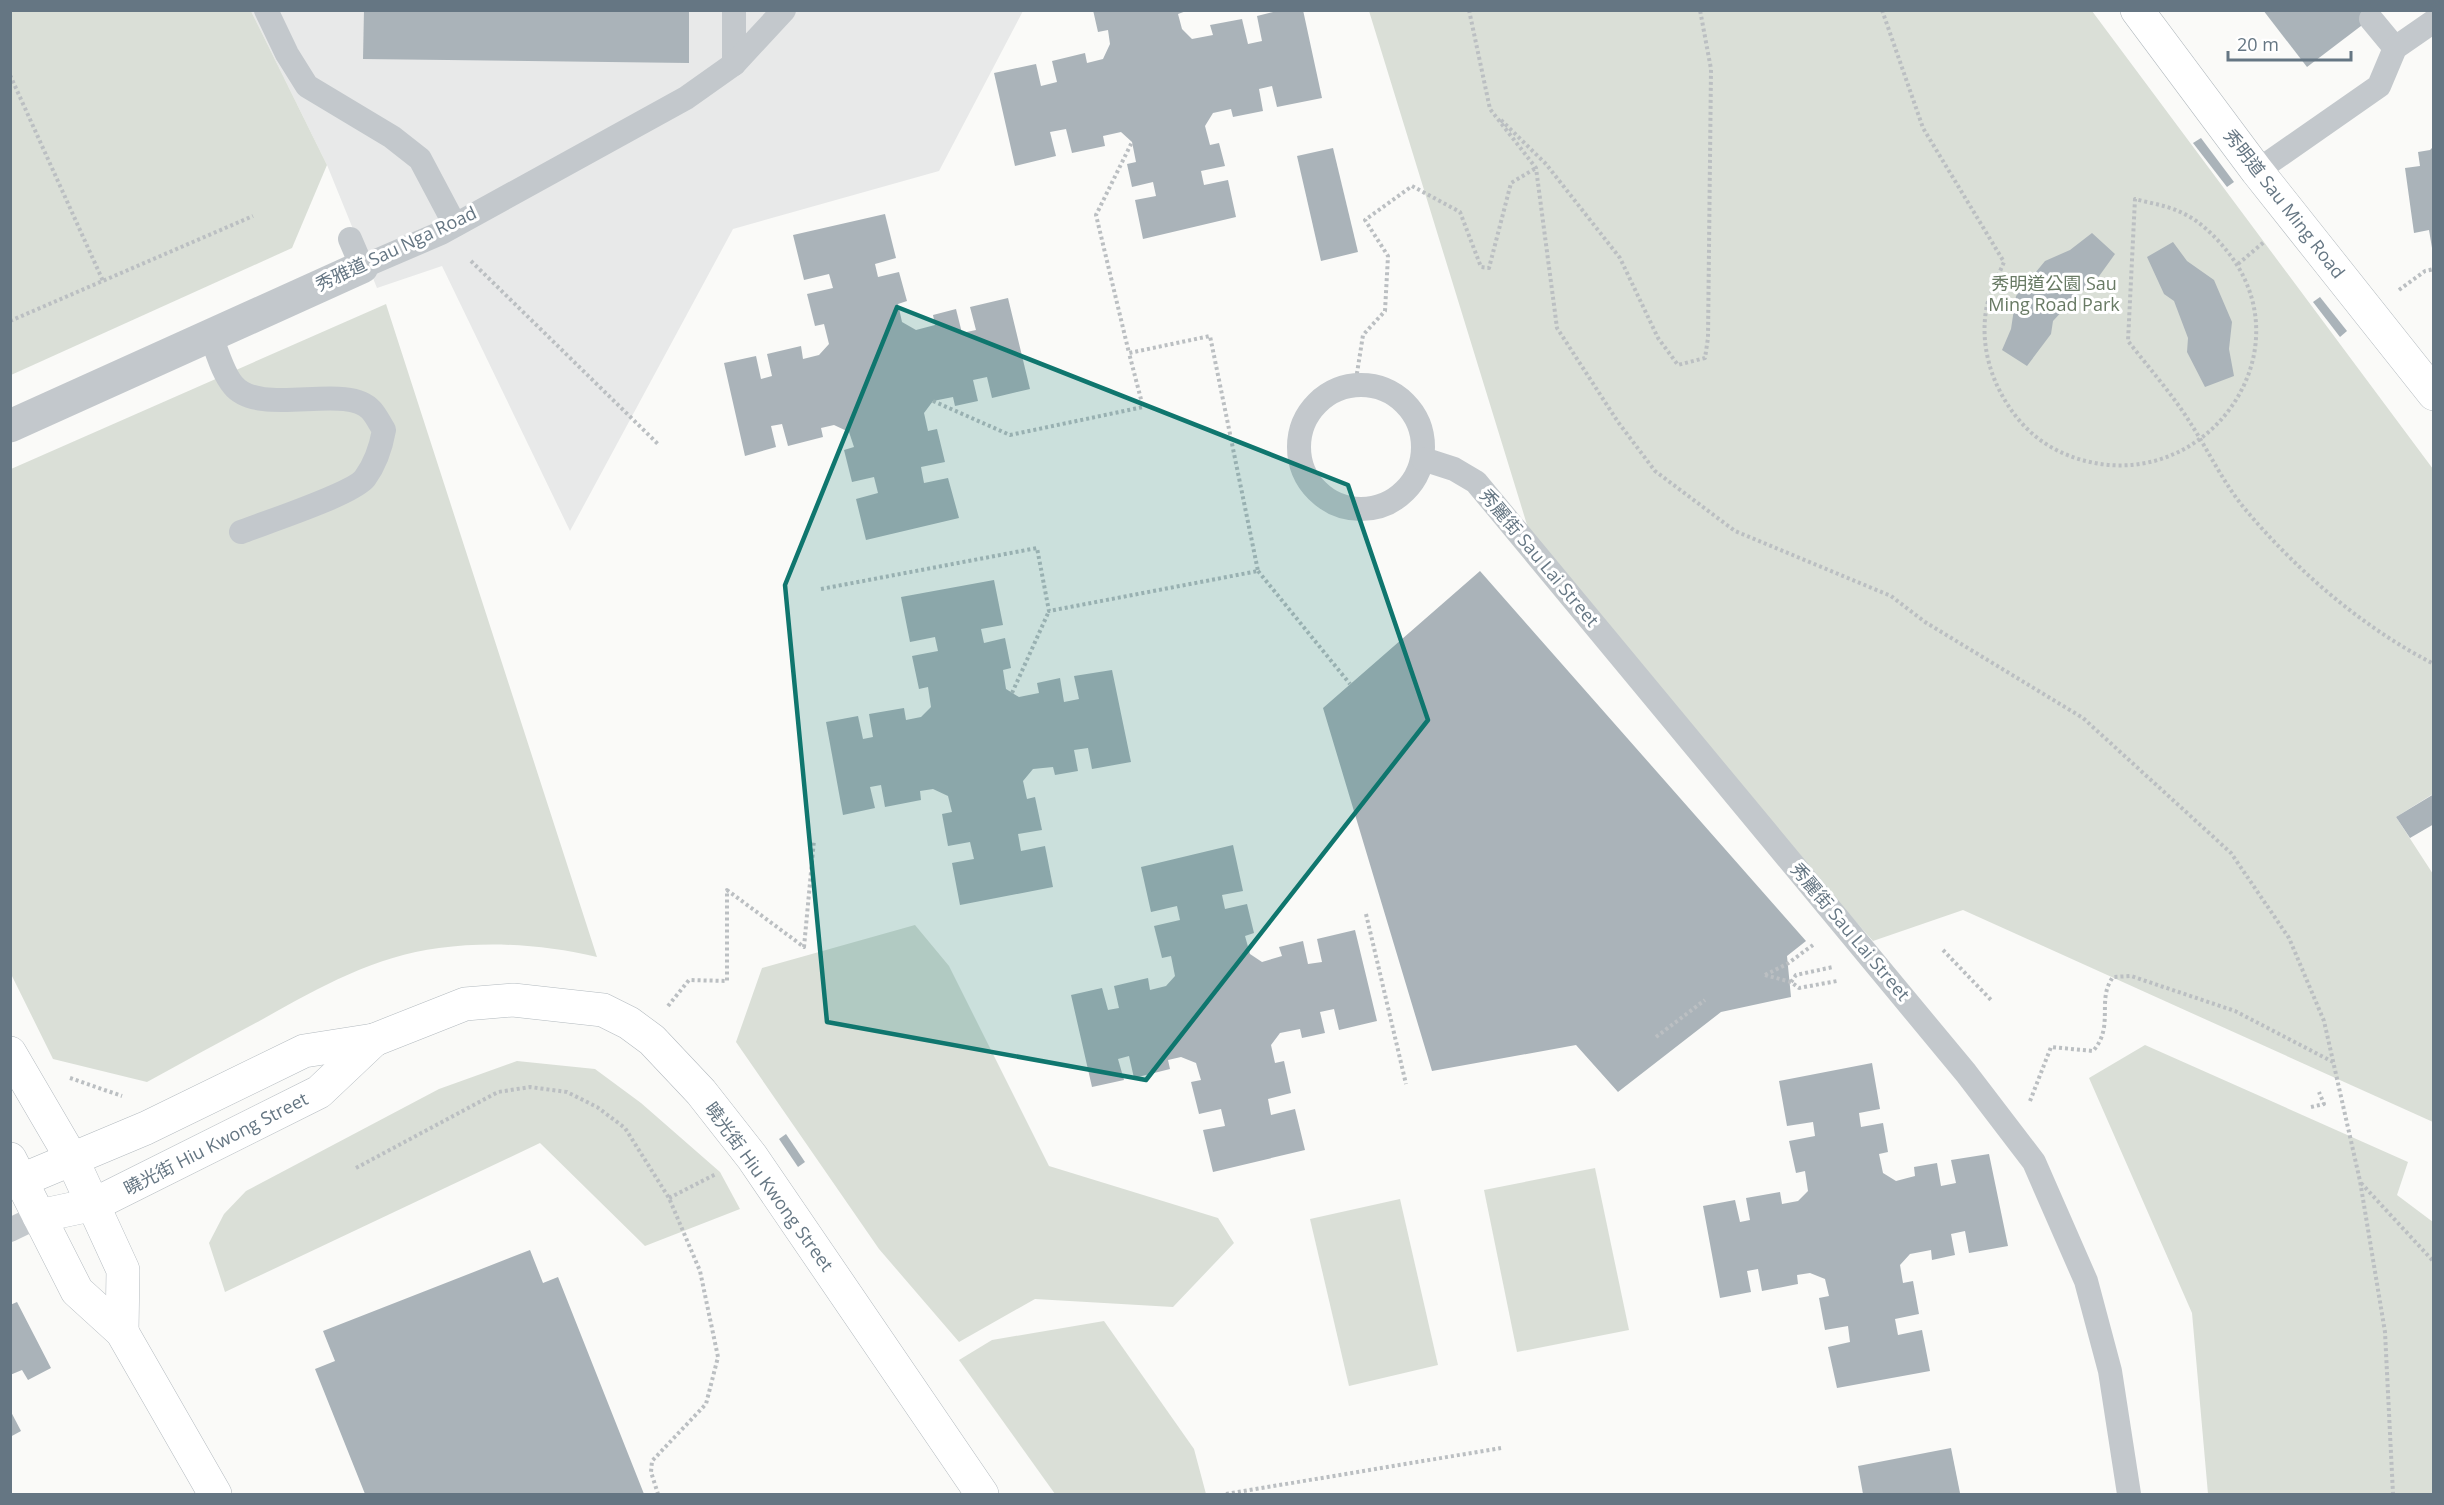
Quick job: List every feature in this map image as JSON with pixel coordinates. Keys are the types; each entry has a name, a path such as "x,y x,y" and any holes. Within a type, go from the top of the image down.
{"main road":[{"name":"秀明道 Sau Ming Road","path":"2137,10 2257,171 2433,394"},
{"name":"曉光街 Hiu Kwong Street","path":"14,1175 72,1160 146,1128 304,1051 374,1040 465,1004 513,1000 603,1010 629,1023 675,1063 752,1157 982,1494"},
{"name":"曉光街 Hiu Kwong Street","path":"39,1216 95,1204 319,1092 374,1040"},
{"path":"10,1053 95,1204 123,1270 122,1332"},
{"path":"14,1175 39,1216 77,1291 122,1332 215,1494"}],"street":[{"name":"秀雅道 Sau Nga Road","path":"10,426 210,334 356,253"}],"lane":[{"path":"266,10 286,54 307,86 392,137 420,159 455,225"},
{"path":"734,10 734,64"},
{"name":"秀雅道 Sau Nga Road","path":"356,253 455,225 686,98 734,64 784,10"},
{"path":"2371,19 2395,48"},
{"path":"2257,171 2379,86 2395,48 2433,21"},
{"path":"210,334 234,386 243,392 263,399 347,399 370,408 384,430 380,452 364,480 324,501 241,532"},
{"path":"1355,386 1374,386 1392,393 1407,405 1418,422 1423,440 1423,459 1416,477 1404,493 1386,504 1365,510 1344,507 1324,498 1309,482 1301,462 1299,441 1305,420 1318,403 1336,390 1355,386"},
{"name":"秀麗街 Sau Lai Street","path":"1423,459 1454,469 1476,482 1959,1064 2034,1161 2086,1281 2110,1371 2129,1494"},
{"path":"10,1230 39,1216"}],"path":[{"path":"1469,10 1490,109 1536,168 1557,327 1618,422 1655,471 1735,531 1891,597 1926,622 2083,718 2230,853 2289,938 2324,1021 2360,1181 2385,1332 2393,1494"},
{"path":"1490,109 1546,164 1620,258 1658,338 1678,365 1706,358 1710,69 1700,10"},
{"path":"1882,10 1923,128 1966,204 2004,262 1987,305 1985,351 2000,395 2028,432 2067,457 2112,467 2158,462 2200,441 2228,414 2248,379 2256,340 2252,301 2238,264 2212,233 2179,211 2135,199 2128,341 2192,424 2200,441 2244,508 2345,608 2405,650 2433,664"},
{"path":"10,75 103,281"},
{"path":"933,401 1010,435 1143,407 1096,215 1132,142"},
{"path":"1355,386 1363,335 1385,311 1388,256 1365,220 1412,186 1460,212 1481,267 1489,268 1511,183 1536,168"},
{"path":"10,321 252,216"},
{"path":"2238,264 2269,237"},
{"path":"471,261 659,445"},
{"path":"2396,293 2425,271 2433,269"},
{"path":"1129,352 1210,336 1258,571 1350,684"},
{"path":"821,589 1037,548 1049,611 1012,693"},
{"path":"1049,611 1258,571"},
{"path":"666,1009 689,980 727,981 727,890 804,947 814,840"},
{"path":"1366,914 1406,1084"},
{"path":"1813,945 1787,964 1765,975 1791,982 1799,988 1837,981"},
{"path":"1943,950 1992,1001"},
{"path":"1791,982 1796,975 1834,966"},
{"path":"2016,1138 2051,1047 2093,1051 2101,1042 2106,1021 2105,988 2113,977 2131,976 2235,1011 2334,1063"},
{"path":"1656,1037 1706,1000"},
{"path":"63,1073 97,1089 130,1097"},
{"path":"356,1168 498,1092 531,1087 567,1092 597,1107 625,1128 669,1198 700,1271 718,1357 706,1404 651,1461 651,1472 658,1494"},
{"path":"2311,1107 2325,1104 2319,1092"},
{"path":"669,1198 720,1172"},
{"path":"2360,1181 2433,1262"},
{"path":"1226,1494 1501,1448"}],"highlighted area":[{"path":"897,307 1348,485 1428,720 1146,1080 827,1022 785,585"}],"shaded area":[{"path":"251,11 1023,11 939,171 733,229 570,531 442,266 377,288 327,165"}],"green space":[{"path":"10,11 251,11 327,165 292,248 11,375"},
{"name":"秀明道公園 Sau Ming Road Park","path":"1369,11 2092,11 2433,469 2433,794 2396,817 2433,874 2433,1122 1963,910 1873,941 1540,567"},
{"path":"386,304 597,957 538,947 479,945 439,948 392,958 326,985 147,1082 53,1059 11,974 11,469"},
{"path":"915,925 949,966 1049,1166 1218,1218 1234,1243 1173,1307 1035,1299 959,1342 879,1249 736,1042 762,968"},
{"path":"2145,1045 2408,1162 2397,1195 2433,1222 2433,1494 2208,1494 2192,1313 2089,1078"},
{"path":"517,1061 595,1069 641,1103 720,1172 740,1209 645,1246 540,1143 225,1292 209,1243 224,1214 246,1191 439,1089"},
{"path":"1595,1168 1629,1330 1517,1352 1484,1190"},
{"path":"1400,1199 1438,1365 1349,1386 1310,1219"},
{"path":"1104,1321 1194,1449 1206,1494 1055,1494 959,1360 992,1340"}],"building":[{"path":"364,10 689,10 689,63 363,59"},
{"path":"1093,10 1189,10 1178,14 1182,29 1192,39 1213,35 1210,25 1242,19 1248,44 1262,41 1257,16 1281,10 1303,10 1322,98 1277,107 1272,86 1259,89 1263,111 1233,117 1231,109 1213,113 1205,126 1210,145 1219,143 1225,166 1201,171 1204,185 1228,180 1236,217 1143,239 1135,200 1156,196 1153,182 1132,187 1127,164 1136,162 1132,142 1121,132 1103,136 1105,146 1072,153 1066,129 1050,132 1056,156 1015,166 994,73 1036,64 1041,86 1057,82 1052,61 1085,53 1087,63 1103,59 1110,44 1108,30 1098,32"},
{"path":"2263,10 2382,10 2307,67"},
{"path":"2201,138 2234,182 2227,187 2193,143"},
{"path":"2434,146 2434,248 2432,248 2429,230 2414,233 2405,168 2420,166 2418,152 2430,150"},
{"path":"1333,148 1358,252 1321,261 1297,156"},
{"path":"885,214 896,258 875,264 878,277 899,272 907,301 898,304 902,322 916,330 935,325 933,315 956,309 962,333 976,330 970,307 1008,298 1030,389 992,398 987,377 973,380 978,401 955,406 953,397 933,401 924,413 928,431 937,429 945,462 921,467 924,483 948,478 959,518 866,540 856,499 878,493 874,477 852,482 844,450 854,447 849,432 834,425 821,428 823,437 788,446 782,424 771,426 776,447 745,456 724,363 756,356 761,379 772,376 767,354 801,346 803,359 819,355 829,344 824,324 815,326 807,294 833,288 829,274 804,280 793,235"},
{"path":"2092,233 2115,254 2092,286 2080,292 2053,321 2051,334 2027,366 2002,350 2011,329 2016,296 2045,261 2070,250"},
{"path":"2173,242 2187,261 2214,280 2232,322 2229,349 2234,376 2205,387 2187,352 2188,338 2174,301 2164,294 2147,257"},
{"path":"2320,297 2347,331 2340,337 2313,302"},
{"path":"1480,571 1806,941 1787,956 1791,997 1721,1012 1618,1092 1576,1045 1432,1071 1323,708"},
{"path":"994,580 1003,625 981,629 984,643 1005,638 1011,668 1003,670 1006,689 1019,697 1039,693 1037,683 1060,678 1064,702 1079,699 1074,676 1112,670 1131,762 1092,769 1088,748 1074,750 1078,771 1055,775 1053,767 1033,769 1023,781 1027,799 1035,797 1042,830 1018,834 1021,851 1045,846 1053,887 960,905 952,863 974,859 970,842 948,846 942,814 952,812 948,796 933,789 920,791 921,800 885,807 881,785 870,787 875,808 843,815 826,722 858,716 863,739 873,737 869,714 904,708 906,720 921,717 931,707 928,687 919,689 912,656 938,651 935,637 910,642 901,597"},
{"path":"2434,794 2434,824 2410,838 2396,817"},
{"path":"1233,845 1243,891 1222,895 1225,909 1247,904 1254,933 1245,936 1250,954 1262,962 1282,956 1279,947 1303,941 1308,964 1322,962 1317,939 1355,930 1377,1021 1339,1030 1334,1009 1320,1012 1325,1033 1302,1038 1300,1029 1280,1033 1271,1045 1275,1063 1284,1061 1291,1093 1268,1099 1271,1115 1295,1109 1305,1150 1213,1172 1203,1130 1225,1126 1221,1109 1199,1114 1191,1082 1201,1080 1196,1063 1181,1057 1168,1060 1170,1069 1134,1078 1129,1056 1118,1059 1124,1080 1092,1087 1071,995 1102,988 1108,1010 1119,1008 1114,986 1148,978 1150,990 1166,986 1175,976 1171,956 1162,958 1154,926 1180,920 1177,906 1151,912 1141,867"},
{"path":"1872,1063 1880,1109 1859,1113 1861,1127 1883,1123 1888,1152 1879,1154 1883,1173 1896,1181 1915,1176 1914,1167 1937,1163 1941,1186 1956,1183 1951,1160 1989,1154 2008,1246 1969,1253 1965,1231 1951,1234 1955,1255 1932,1260 1931,1250 1910,1254 1900,1265 1903,1283 1913,1281 1919,1314 1895,1319 1898,1335 1922,1330 1930,1371 1837,1388 1828,1347 1850,1342 1848,1326 1825,1330 1819,1298 1829,1296 1825,1279 1810,1273 1797,1275 1798,1284 1762,1291 1758,1269 1747,1271 1751,1292 1720,1298 1703,1206 1735,1200 1740,1222 1750,1220 1746,1198 1780,1192 1782,1204 1798,1201 1808,1191 1805,1171 1796,1173 1789,1141 1815,1136 1813,1122 1787,1126 1779,1081"},
{"path":"786,1134 805,1162 798,1167 779,1139"},
{"path":"530,1250 543,1283 558,1277 644,1494 365,1494 315,1369 335,1361 323,1331"},
{"path":"17,1302 51,1368 28,1380 22,1370 10,1375 10,1305"},
{"path":"10,1410 21,1431 10,1437"},
{"path":"1951,1448 1960,1493 1863,1494 1858,1466"}]}
